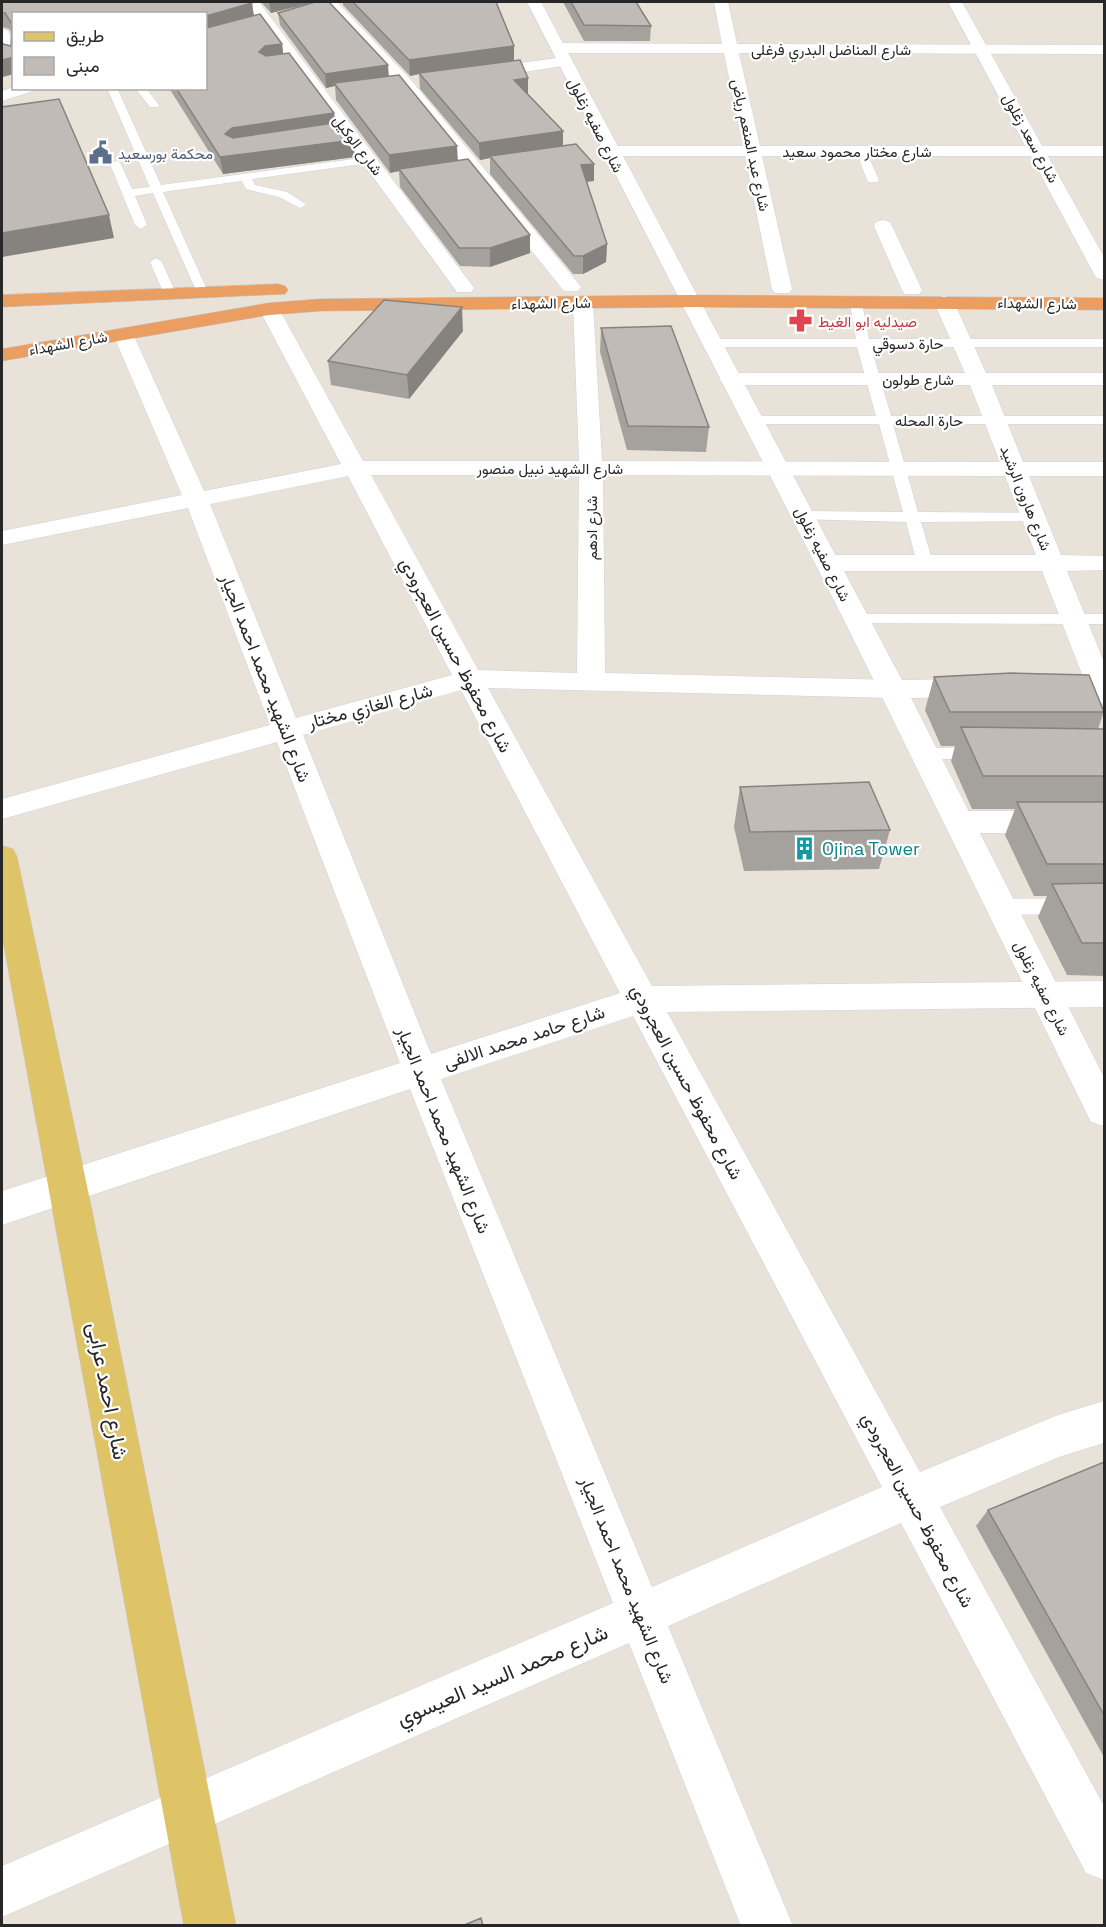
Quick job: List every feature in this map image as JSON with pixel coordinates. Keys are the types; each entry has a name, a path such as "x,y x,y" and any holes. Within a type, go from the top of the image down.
{"highway":[{"name":"شارع الشهداء","path":"2,301 202,292 465,288 577,295"},
{"name":"شارع الشهداء","path":"2,355 269,309 320,305 782,289 1104,290"},
{"name":"شارع الشهداء","path":"686,293 856,303 1104,304"}],"main road":[{"name":"شارع احمد عرابى","path":"2,857 68,1186 210,1926"}],"street":[{"name":"شارع الوكيل","path":"252,2 272,20 292,64 321,95 344,134 386,181 465,288"},
{"name":"شارع صفيه زغلول","path":"534,2 604,150 686,293 828,563 1104,1111"},
{"name":"شارع عبد المنعم رياض","path":"721,2 782,289"},
{"name":"شارع سعد زغلول","path":"956,2 1104,274"},
{"path":"329,3 405,83 577,295"},
{"path":"246,28 272,20"},
{"path":"2,33 12,52"},
{"name":"شارع المناضل البدري فرغلى","path":"462,76 561,55 731,49 1104,49"},
{"path":"384,86 428,80"},
{"path":"2,96 21,90"},
{"path":"321,95 342,92"},
{"name":"شارع مختار محمود سعيد","path":"604,150 1104,152"},
{"path":"452,171 497,165"},
{"path":"386,181 408,178"},
{"path":"883,226 912,290"},
{"name":"شارع ادهم","path":"577,295 591,468 591,681"},
{"name":"شارع هارون الرشيد","path":"944,302 978,379 1104,691"},
{"name":"شارع محفوظ حسين العجرودي","path":"269,309 1104,1856"},
{"name":"شارع الشهيد محمد احمد الجيار","path":"123,334 195,499 420,1071 767,1926"},
{"name":"شارع طولون","path":"731,379 1104,379"},
{"name":"شارع الشهيد نبيل منصور","path":"2,538 355,468 1104,469"},
{"path":"828,563 1104,563"},
{"name":"شارع الغازي مختار","path":"2,809 469,679 893,689 1009,688 1104,691"},
{"path":"960,822 1104,822"},
{"name":"شارع حامد محمد الالفى","path":"2,1208 642,999 1104,994"},
{"name":"شارع محمد السيد العيسوي","path":"2,1892 911,1497 1058,1437 1104,1422"}],"lane":[{"path":"113,90 202,292"},
{"path":"142,90 154,105"},
{"path":"861,151 873,180"},
{"path":"128,193 369,160"},
{"path":"116,164 141,225"},
{"path":"207,169 213,181"},
{"path":"245,176 250,187 283,194 300,205"},
{"path":"156,262 170,294"},
{"path":"856,303 863,343 925,563"},
{"name":"حارة دسوقي","path":"712,343 1104,343"},
{"name":"حارة المحله","path":"753,420 1104,420"},
{"path":"803,516 1034,518"},
{"path":"857,619 1104,619"},
{"path":"925,754 997,754"},
{"path":"1001,907 1104,906"}],"building":[{"path":"2,2 252,3 207,16 207,12 12,12 12,24 5,13 2,13"},
{"path":"315,2 329,2 388,65 325,74 278,13"},
{"path":"353,2 496,2 514,46 409,60"},
{"path":"571,2 636,2 651,26 584,25"},
{"path":"260,14 282,44 265,46 259,52 266,56 289,53 334,113 232,128 225,134 233,138 340,122 353,140 220,157 177,90 207,90 207,28"},
{"path":"12,24 12,58 2,60 2,42 11,46"},
{"path":"520,60 528,78 514,80 563,131 479,143 419,73"},
{"path":"399,75 457,146 389,155 334,83"},
{"path":"59,99 109,215 2,233 2,107"},
{"path":"576,144 594,164 581,165 607,244 583,256 574,256 490,156"},
{"path":"468,159 530,235 490,248 459,248 399,169"},
{"path":"384,300 462,307 407,375 328,361"},
{"path":"671,326 709,427 628,426 601,328"},
{"path":"1011,673 1089,675 1104,712 950,712 934,677"},
{"path":"961,727 1104,729 1104,776 983,776"},
{"path":"869,782 890,830 750,832 740,787"},
{"path":"1017,802 1104,802 1104,864 1047,864"},
{"path":"1104,883 1104,943 1082,943 1052,884"},
{"path":"1104,1462 1104,1715 988,1510"},
{"path":"481,1918 483,1926 462,1926"}],"place":[{"name":"محكمة بورسعيد","path":"100,153"},
{"name":"صيدليه ابو الغيط","path":"800,321"},
{"name":"Ojina Tower","path":"804,848"}]}
